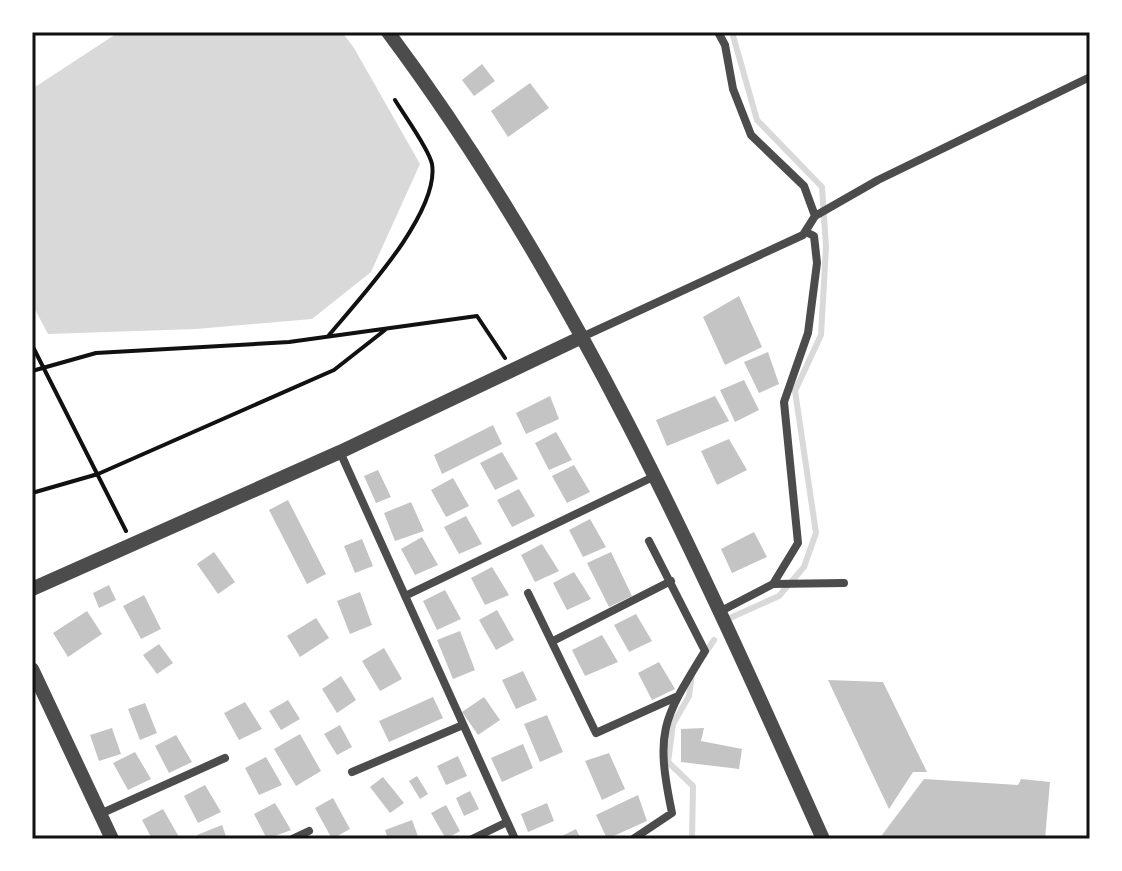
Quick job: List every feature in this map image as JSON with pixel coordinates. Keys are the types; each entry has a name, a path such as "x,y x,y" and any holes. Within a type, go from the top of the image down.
{"street":[{"path":"388,32 496,188 582,337 721,611 823,839"},
{"path":"718,32 725,45 733,89 751,135 804,186 816,216"},
{"path":"32,589 340,452 806,232 816,216 836,204 1090,77"},
{"path":"774,584 798,543 784,402 808,333 817,263 814,236 806,232"},
{"path":"340,452 515,839"},
{"path":"405,596 653,477"},
{"path":"633,839 672,813 661,749 677,697 705,651 649,541"},
{"path":"553,641 671,581"},
{"path":"721,611 774,584 844,583"},
{"path":"528,593 596,733 677,697"},
{"path":"32,669 112,839"},
{"path":"352,772 463,725"},
{"path":"100,814 225,758"},
{"path":"472,839 507,822"},
{"path":"292,839 309,831"}],"path":[{"path":"327,337 396,254 427,199 432,164 395,100"},
{"path":"32,371 96,353 327,337 477,316 513,370"},
{"path":"32,493 98,474 334,370 387,329"},
{"path":"32,345 133,544"}],"shaded area":[{"path":"119,32 342,32 420,164 371,272 312,319 196,329 48,334 32,304 32,89"}],"building":[{"path":"482,64 495,81 474,96 462,80"},
{"path":"530,83 549,108 508,137 491,111"},
{"path":"739,296 762,347 725,365 703,317"},
{"path":"768,352 779,384 759,393 744,362"},
{"path":"744,380 759,410 735,422 720,390"},
{"path":"550,396 559,419 526,434 516,413"},
{"path":"715,396 729,421 667,446 656,420"},
{"path":"493,425 502,444 442,474 434,455"},
{"path":"556,432 572,460 549,470 535,443"},
{"path":"729,439 747,470 717,485 701,451"},
{"path":"502,452 518,479 495,490 480,463"},
{"path":"574,465 590,492 567,503 552,476"},
{"path":"378,470 391,497 376,503 364,476"},
{"path":"453,478 469,506 446,517 431,490"},
{"path":"519,489 535,516 512,527 497,500"},
{"path":"288,500 326,574 307,584 269,510"},
{"path":"411,502 424,531 395,541 384,513"},
{"path":"466,516 482,544 459,554 444,527"},
{"path":"590,519 606,547 583,557 569,530"},
{"path":"754,532 767,557 732,573 721,549"},
{"path":"422,537 438,565 415,575 401,549"},
{"path":"362,539 373,566 355,573 344,546"},
{"path":"542,544 559,571 535,582 521,555"},
{"path":"214,552 235,582 218,594 197,564"},
{"path":"611,552 632,596 609,607 587,563"},
{"path":"492,567 509,595 485,605 471,578"},
{"path":"574,572 591,599 567,610 553,583"},
{"path":"109,585 116,600 99,608 93,593"},
{"path":"445,590 461,619 437,630 423,601"},
{"path":"360,592 372,625 350,634 337,601"},
{"path":"144,595 161,629 141,639 123,606"},
{"path":"497,610 514,640 496,650 479,620"},
{"path":"87,611 102,634 68,657 53,633"},
{"path":"636,614 652,641 629,652 614,625"},
{"path":"316,618 329,638 300,657 287,636"},
{"path":"460,631 475,670 453,679 437,640"},
{"path":"602,635 618,662 585,676 572,650"},
{"path":"159,644 173,663 157,674 143,655"},
{"path":"384,648 402,679 380,691 362,661"},
{"path":"659,662 675,689 652,700 638,673"},
{"path":"523,671 537,700 516,709 502,680"},
{"path":"341,676 356,700 337,713 322,689"},
{"path":"828,680 883,682 927,772 913,772 889,809"},
{"path":"433,697 443,718 389,742 379,721"},
{"path":"484,697 500,720 478,735 462,712"},
{"path":"288,700 300,719 281,730 269,711"},
{"path":"245,702 262,729 239,740 224,713"},
{"path":"145,703 157,733 140,740 128,709"},
{"path":"547,715 563,752 540,762 524,724"},
{"path":"340,725 352,747 337,755 324,734"},
{"path":"112,728 121,754 99,761 90,735"},
{"path":"704,728 701,741 742,749 739,769 681,762 681,729"},
{"path":"300,734 321,771 296,786 274,749"},
{"path":"176,735 192,762 169,773 155,746"},
{"path":"523,744 533,768 502,782 491,758"},
{"path":"135,752 151,779 128,790 113,763"},
{"path":"609,753 625,789 602,800 585,761"},
{"path":"458,756 467,776 446,785 437,766"},
{"path":"266,757 282,785 259,795 245,768"},
{"path":"417,776 428,794 420,799 409,781"},
{"path":"383,777 404,803 390,813 370,787"},
{"path":"924,779 1018,785 1021,779 1050,782 1045,839 879,839"},
{"path":"205,785 221,812 198,823 184,796"},
{"path":"470,791 479,809 464,816 456,798"},
{"path":"638,795 647,821 607,839 596,815"},
{"path":"333,798 350,829 332,839 315,808"},
{"path":"275,803 291,830 267,839 254,814"},
{"path":"547,803 554,821 528,832 521,814"},
{"path":"446,805 460,831 446,839 431,813"},
{"path":"163,809 179,837 152,839 142,820"},
{"path":"412,820 419,839 388,839 385,830"},
{"path":"222,825 227,839 198,839 197,835"},
{"path":"576,829 581,839 556,839"}],"waterway":[{"path":"730,618 779,596 804,567 816,533 795,391 821,335 826,247 822,187 757,120 732,32"},
{"path":"704,655 714,640"},
{"path":"692,674 689,696 673,724 668,762 693,786 692,839"}]}
